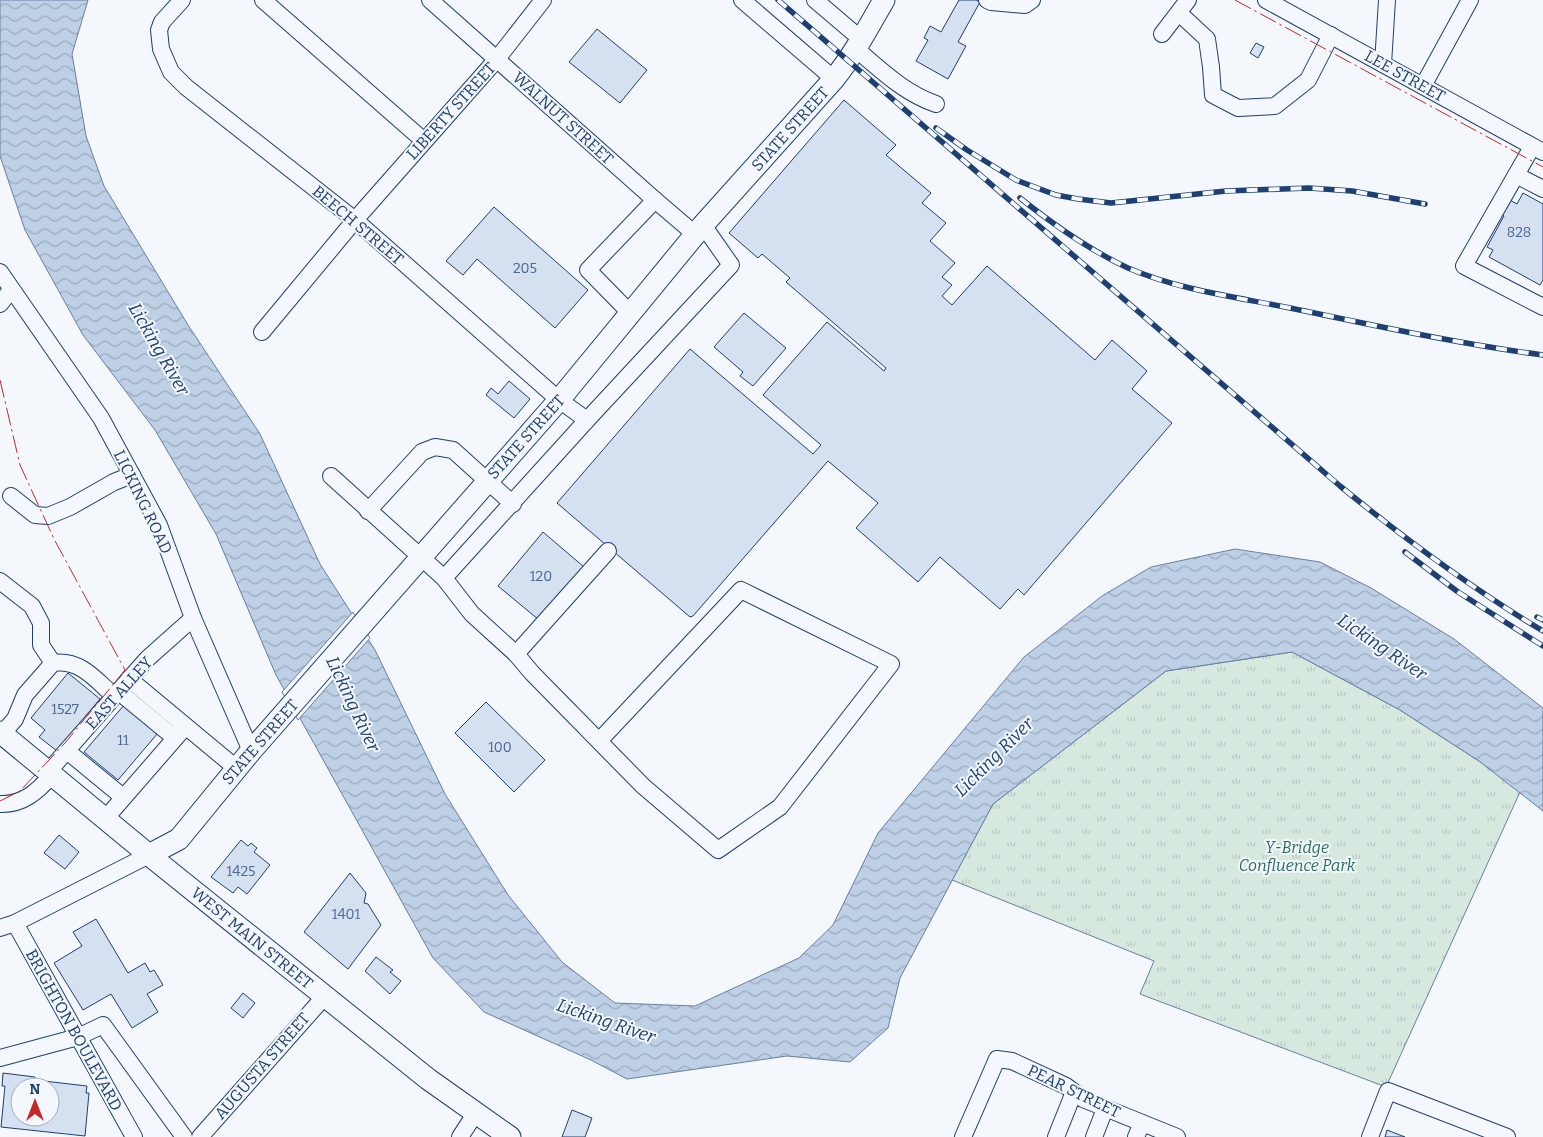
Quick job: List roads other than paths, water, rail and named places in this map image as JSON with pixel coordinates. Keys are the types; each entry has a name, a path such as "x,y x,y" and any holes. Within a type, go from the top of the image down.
{"main road":[{"name":"STATE STREET","path":"149,855 179,839 236,768 559,400 700,230 834,79 859,44 884,0"},
{"name":"WEST MAIN STREET","path":"1,733 149,855 428,1079 510,1137"}],"street":[{"name":"BEECH STREET","path":"182,0 162,22 159,30 161,49 172,72 186,87 355,220 559,400 587,420"},
{"path":"263,0 424,141"},
{"name":"WALNUT STREET","path":"430,0 654,200 700,230 731,265 587,420"},
{"name":"LIBERTY STREET","path":"262,332 355,220 497,59 544,0"},
{"path":"742,0 834,79"},
{"path":"815,0 894,82 920,99 936,104"},
{"path":"987,0 1025,4 1032,0"},
{"name":"LEE STREET","path":"1266,0 1538,149"},
{"path":"1383,64 1387,0"},
{"path":"1423,86 1470,0"},
{"path":"1162,34 1183,7 1207,39 1213,95 1238,108 1274,106 1308,80 1331,35"},
{"path":"1538,149 1516,175 1464,266 1543,307"},
{"path":"1516,175 1543,189"},
{"path":"631,314 588,270 654,200"},
{"name":"LICKING ROAD","path":"0,272 102,418 159,525 193,618 257,744"},
{"path":"0,304 11,290"},
{"path":"444,578 587,420"},
{"path":"368,511 422,452 435,447 453,450 512,504"},
{"path":"11,496 35,515 48,516 70,507 114,482 132,475"},
{"path":"330,476 444,578 472,614 516,654 532,673 643,786 718,850 780,807 891,664 741,590 599,741"},
{"path":"516,654 608,551"},
{"path":"0,581 32,606 41,623 41,645 53,663"},
{"name":"EAST ALLEY","path":"0,804 25,799 37,792 67,751 147,659 193,618"},
{"path":"1,733 15,719 25,695 53,663 64,661 78,665 121,689 180,732 236,768"},
{"path":"105,818 180,732"},
{"path":"67,751 123,797"},
{"path":"8,925 149,855"},
{"name":"BRIGHTON BOULEVARD","path":"8,925 78,1037 134,1137"},
{"name":"AUGUSTA STREET","path":"200,1137 325,996"},
{"path":"0,1058 78,1037 103,1025 184,1137"},
{"name":"PEAR STREET","path":"963,1137 997,1059 1012,1061 1066,1086 1083,1099 1105,1109 1139,1130 1177,1137"},
{"path":"1370,1137 1388,1091 1507,1137"},
{"path":"1056,1137 1074,1092"},
{"path":"1094,1137 1105,1109"},
{"path":"460,1137 475,1114"}],"water":[{"name":"Licking River","path":"0,0 88,0 72,54 86,136 104,186 188,325 260,434 320,564 375,650 445,794 508,895 562,962 615,1003 695,1006 799,958 833,925 878,833 1024,657 1102,596 1151,567 1235,549 1320,562 1371,588 1454,639 1543,708 1543,811 1479,761 1400,710 1292,652 1166,671 993,804 900,978 888,1028 850,1062 787,1056 627,1079 591,1060 484,1012 433,958 276,675 216,534 155,430 83,335 25,230 0,156"}],"railway":[{"path":"778,0 1340,486 1439,562 1490,598 1543,631"},
{"path":"936,128 967,150 1016,180 1056,195 1078,199 1111,203 1226,191 1309,188 1352,191 1425,204"},
{"path":"1020,198 1059,227 1099,253 1147,276 1208,292 1416,334 1543,355"},
{"path":"1405,552 1458,592 1543,646"},
{"path":"1537,617 1543,620"}],"park label":[{"name":"Y-Bridge Confluence Park","path":"1297,856"}]}
